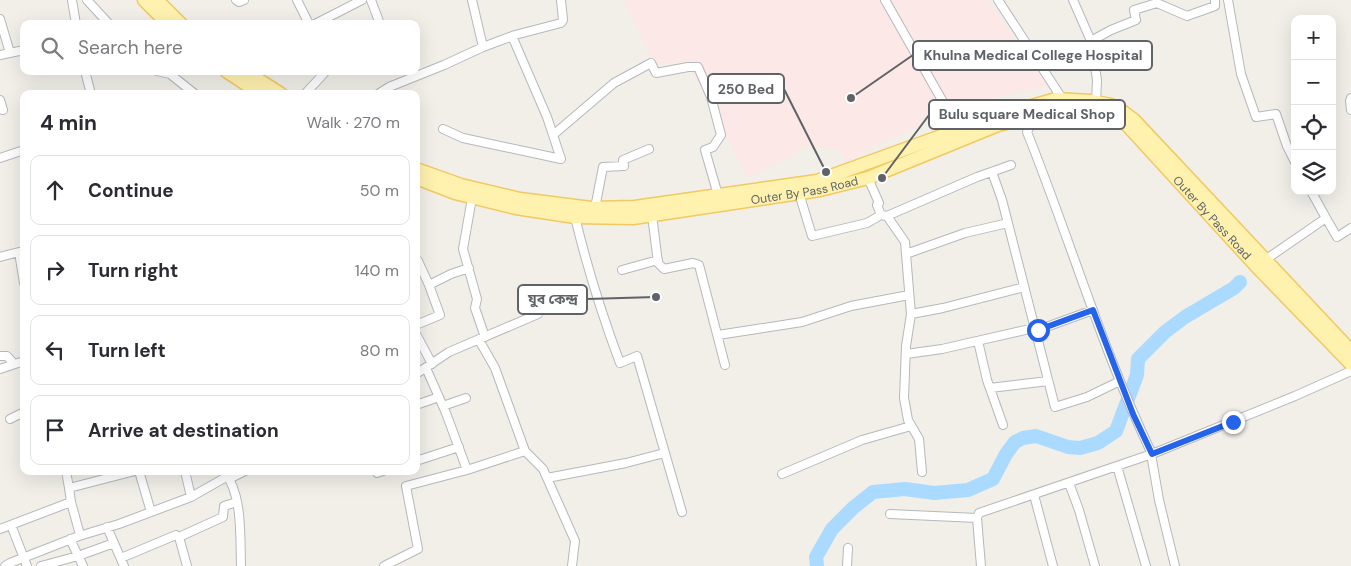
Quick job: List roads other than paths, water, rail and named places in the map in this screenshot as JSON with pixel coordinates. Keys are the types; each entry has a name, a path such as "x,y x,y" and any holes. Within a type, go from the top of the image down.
{"main road":[{"path":"144,0 164,20"},
{"path":"157,0 177,20"},
{"path":"232,75 255,90"},
{"path":"252,75 275,90"},
{"name":"Outer By Pass Road","path":"420,170 461,185 520,199 594,208 635,207 817,181 994,116 1056,99 1096,102 1117,108 1134,120 1351,351"},
{"name":"Outer By Pass Road","path":"420,179 472,198 516,208 574,217 625,218 820,190 868,178 998,125 1060,109 1087,112 1116,118 1127,126 1257,267 1351,364"}],"street":[{"path":"72,0 75,20"},
{"path":"87,0 105,20"},
{"path":"236,0 239,2 244,0"},
{"path":"297,0 307,20"},
{"path":"323,20 362,0"},
{"path":"371,0 378,20"},
{"path":"472,0 483,47"},
{"path":"420,75 512,36 563,22 561,0"},
{"path":"885,0 959,130"},
{"path":"998,0 1063,100"},
{"path":"1073,0 1091,41 1097,80 1096,102"},
{"path":"1091,41 1111,30 1136,20 1134,10 1157,3 1187,16 1215,6 1215,0"},
{"path":"1228,0 1241,74 1256,117 1276,114 1291,154"},
{"path":"0,19 10,53"},
{"path":"443,129 463,138 561,159 512,36"},
{"path":"0,55 20,51"},
{"path":"553,135 614,83 651,62 656,73 688,66 698,67 711,97 721,136 713,147 705,150 718,196"},
{"path":"86,75 89,90"},
{"path":"171,75 190,90"},
{"path":"309,90 322,75"},
{"path":"384,90 419,75"},
{"path":"1351,98 1351,110"},
{"path":"0,100 3,110"},
{"path":"1036,115 1027,132 1120,381 1151,454 1159,500 1175,566"},
{"path":"594,208 603,167 624,166 623,160 649,150"},
{"path":"0,158 20,151"},
{"path":"799,194 812,236 867,223 1011,165"},
{"path":"992,172 1002,200 1055,406 1088,397 1120,381"},
{"path":"868,178 879,203 877,205 905,242 911,314 906,354 904,398 908,420 919,440 922,472"},
{"path":"1312,195 1337,237 1351,228"},
{"path":"472,198 463,249 477,299 475,308 482,338 525,451 543,469 575,541 572,566"},
{"path":"652,215 658,263 664,269 693,263 699,265 726,365"},
{"path":"574,217 584,256 620,362 637,356 682,512"},
{"path":"1265,260 1326,218"},
{"path":"906,254 966,233 1008,223"},
{"path":"0,257 19,252 20,258"},
{"path":"622,270 658,260"},
{"path":"420,263 440,315 420,323"},
{"path":"429,285 451,274 469,268"},
{"path":"911,314 943,308 1024,287"},
{"path":"718,336 802,322 851,306 909,295"},
{"path":"906,354 1034,328 1038,330 1093,310"},
{"path":"420,372 449,352 538,314"},
{"path":"978,340 1002,425"},
{"path":"420,344 467,470"},
{"path":"0,356 7,356 14,364"},
{"path":"0,370 20,362"},
{"path":"981,566 977,518 979,513 1151,454 1269,407 1351,371"},
{"path":"990,388 1014,384 1048,382"},
{"path":"420,404 439,397"},
{"path":"443,406 466,398"},
{"path":"10,419 20,414"},
{"path":"782,474 862,440 911,426"},
{"path":"420,459 459,447"},
{"path":"384,566 418,549 406,486 467,470 525,451"},
{"path":"547,478 626,463 664,452"},
{"path":"1117,466 1146,566"},
{"path":"67,475 71,502 80,536"},
{"path":"69,488 119,475"},
{"path":"140,475 151,512"},
{"path":"186,475 191,497"},
{"path":"0,558 7,565 70,539 191,497 227,475 234,487 237,502 241,566"},
{"path":"1069,483 1095,566"},
{"path":"1034,495 1053,566"},
{"path":"0,529 71,502"},
{"path":"114,566 176,535 179,537 223,517 224,506 237,502"},
{"path":"890,514 977,518"},
{"path":"11,525 27,566"},
{"path":"107,527 122,562"},
{"path":"179,537 187,566"},
{"path":"70,539 83,566"},
{"path":"41,566 78,556 114,543"},
{"path":"847,566 848,548"}],"waterway":[{"path":"817,566 816,557 832,529 853,508 873,492 905,489 934,493 968,490 993,479 1006,454 1015,442 1023,438 1036,436 1068,447 1080,448 1098,443 1116,431 1137,375 1138,359 1165,332 1185,317 1234,288 1240,282"}],"place":[{"name":"Khulna Medical College Hospital","path":"851,98"},
{"name":"250 Bed","path":"826,172"},
{"name":"Bulu square Medical Shop","path":"882,178"},
{"name":"যুব কেন্দ্র","path":"656,297"}]}
